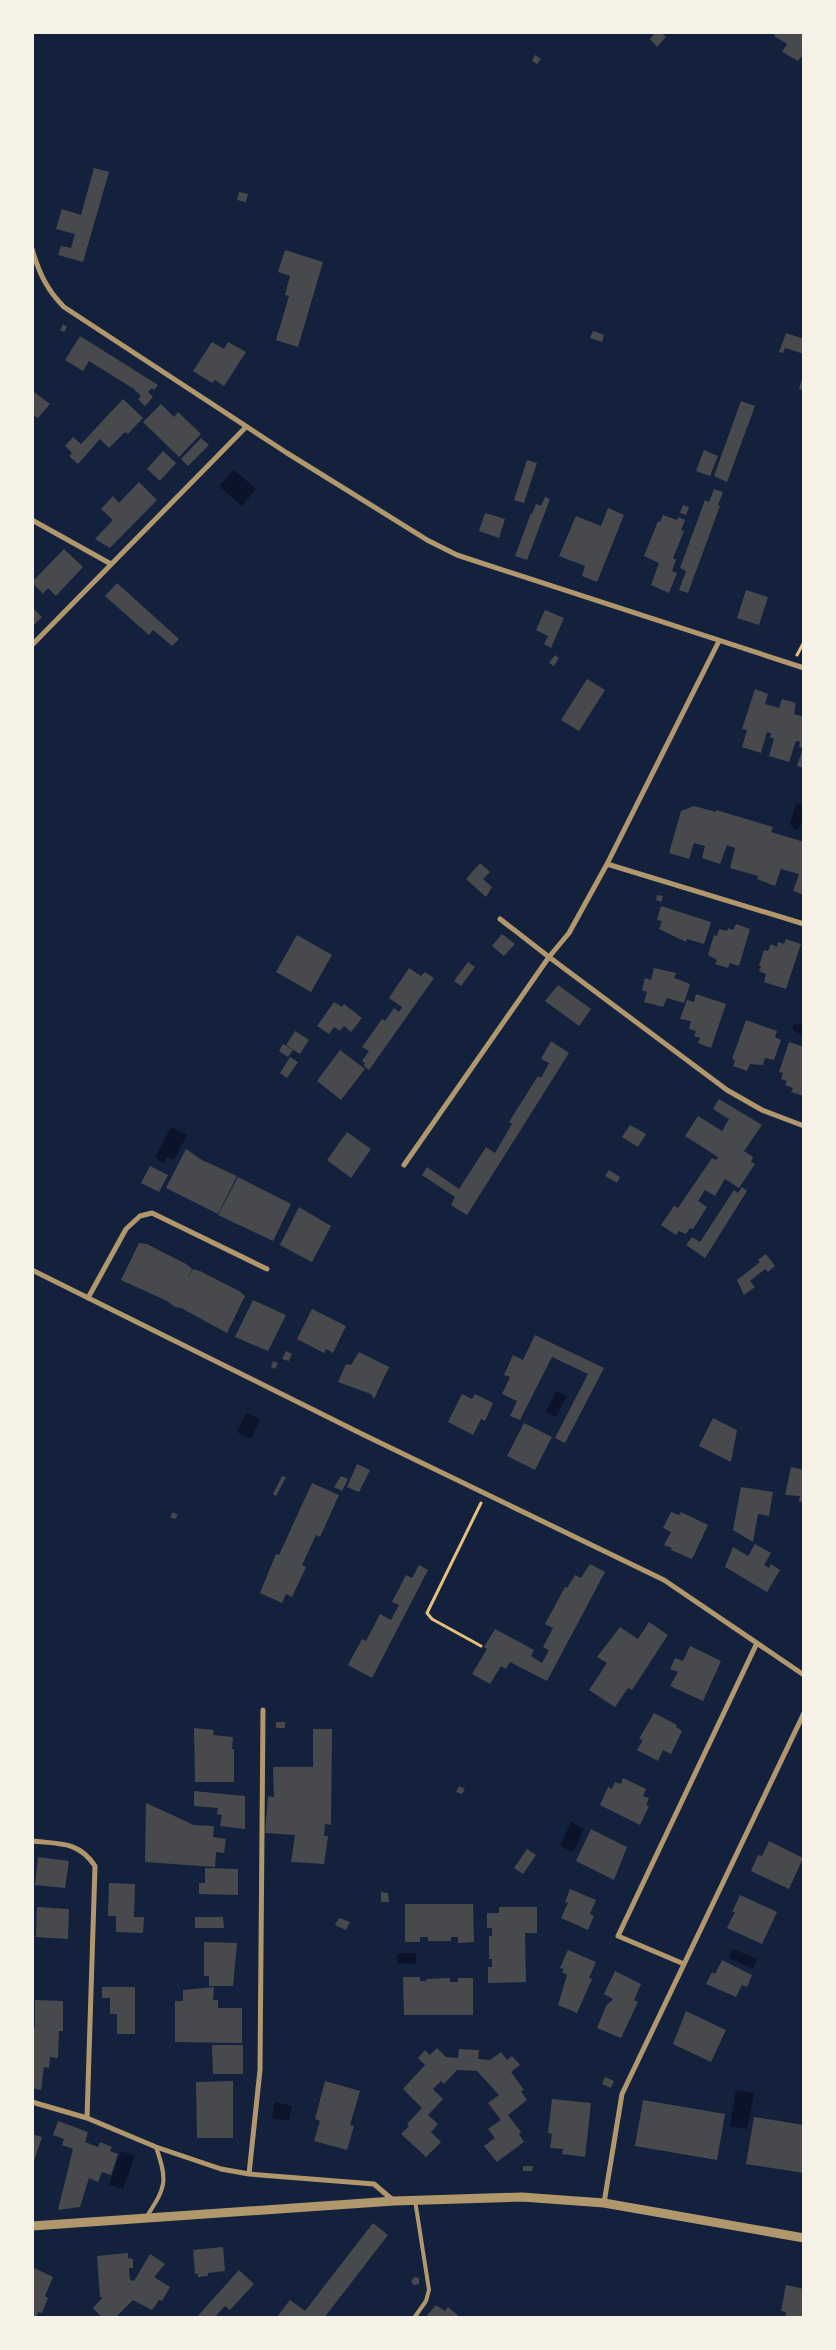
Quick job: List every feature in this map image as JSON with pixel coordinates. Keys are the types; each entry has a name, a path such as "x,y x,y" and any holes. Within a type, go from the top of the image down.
{"street":[{"path":"32,249 42,279 50,293 64,308 391,519 457,555 804,668"},
{"path":"32,645 246,427"},
{"path":"32,520 111,564"},
{"path":"404,1165 549,957 569,933 720,641"},
{"path":"606,864 804,924"},
{"path":"500,918 727,1090 762,1110 804,1126"},
{"path":"88,1298 126,1229 140,1216 152,1213 267,1268"},
{"path":"32,1270 664,1580 804,1675"},
{"path":"684,1964 618,1936 757,1643"},
{"path":"249,2174 260,2070 263,1710"},
{"path":"604,2203 622,2094 804,1713"},
{"path":"32,1841 66,1844 87,1853 95,1866 87,2118"},
{"path":"32,2102 87,2118 156,2147 221,2169 249,2174 374,2184 394,2201"},
{"path":"32,2226 394,2201 522,2197 604,2203 804,2238"}],"lane":[{"path":"145,2219 163,2191 164,2169 156,2147"},
{"path":"414,2318 426,2301 430,2290 415,2200"}],"path":[{"path":"481,1646 432,1619 426,1613 486,1494"}],"water":[{"path":"234,470 256,489 242,506 219,486"},
{"path":"796,804 804,806 803,822 797,830 793,829 790,823"},
{"path":"799,1023 803,1024 803,1036 792,1029 794,1024 798,1025"},
{"path":"171,1127 187,1135 174,1160 167,1157 164,1163 155,1158"},
{"path":"556,1391 567,1396 556,1417 546,1412"},
{"path":"246,1413 260,1419 251,1439 237,1432"},
{"path":"571,1822 584,1829 573,1852 560,1846"},
{"path":"733,1949 757,1959 753,1969 729,1958"},
{"path":"397,1953 416,1953 416,1964 397,1963"},
{"path":"736,2090 754,2093 747,2129 730,2126"},
{"path":"275,2102 292,2106 289,2121 272,2118"},
{"path":"121,2151 135,2156 123,2189 109,2185"}],"building":[{"path":"656,32 661,32 666,37 657,47 650,39"},
{"path":"776,32 804,32 804,53 798,61 782,52 787,44 774,36"},
{"path":"535,55 541,59 537,64 532,61"},
{"path":"94,168 109,172 83,262 58,255 61,246 71,248 75,234 56,229 62,209 81,215"},
{"path":"239,192 248,194 246,202 237,200"},
{"path":"285,250 323,262 298,347 276,340 289,296 285,295 290,276 278,272"},
{"path":"63,324 67,327 64,332 60,330"},
{"path":"593,331 604,335 602,342 590,338"},
{"path":"786,333 804,339 804,354 785,348 783,353 779,352"},
{"path":"80,336 158,385 154,390 152,388 148,392 153,397 145,406 138,399 141,396 134,389 89,361 83,371 65,360"},
{"path":"212,342 224,349 228,342 246,352 224,386 215,380 212,383 193,371"},
{"path":"804,376 804,391 799,389"},
{"path":"34,392 50,404 38,418 32,414"},
{"path":"123,399 143,418 128,434 125,432 109,448 100,439 78,464 69,456 72,453 65,446 73,437 81,444"},
{"path":"741,401 755,406 727,482 714,476"},
{"path":"161,404 174,417 178,412 201,434 179,457 143,422"},
{"path":"201,438 209,445 188,466 181,459"},
{"path":"704,450 718,456 710,476 696,471"},
{"path":"163,451 176,463 160,481 147,469"},
{"path":"527,460 537,463 524,503 514,500"},
{"path":"139,482 157,500 110,548 95,539 113,520 101,509 113,496 119,503"},
{"path":"714,489 723,492 718,505 720,506 688,593 679,590 686,571 680,568 705,500 709,502"},
{"path":"545,497 550,499 527,560 515,556 531,513 536,504 541,506"},
{"path":"683,505 689,507 686,515 680,513"},
{"path":"608,508 624,515 597,582 582,576 585,566 559,556 576,516 601,526"},
{"path":"485,513 505,519 499,538 479,531"},
{"path":"663,515 677,520 678,517 685,520 681,530 684,531 673,558 676,560 672,571 677,573 669,593 651,585 659,563 644,556 658,521 660,522"},
{"path":"64,549 83,567 56,596 48,588 43,594 32,582"},
{"path":"117,583 179,639 172,646 153,630 149,635 105,596"},
{"path":"746,590 768,597 759,625 737,618"},
{"path":"32,607 42,617 34,625 32,624"},
{"path":"545,610 564,618 551,648 544,644 548,636 536,630"},
{"path":"555,655 559,658 554,666 549,663"},
{"path":"587,679 605,690 579,731 561,720"},
{"path":"755,689 768,694 765,704 779,708 782,699 796,703 794,714 804,717 804,768 797,766 803,748 799,747 800,742 796,741 789,762 769,756 774,739 770,737 771,733 767,732 761,753 742,747 747,730 742,729"},
{"path":"694,806 716,812 716,810 773,827 771,832 804,842 804,895 793,891 799,874 781,869 775,886 757,879 758,876 730,868 735,848 727,845 720,864 702,858 705,846 694,843 689,859 669,853 681,811"},
{"path":"480,863 490,872 483,879 492,887 486,897 466,879"},
{"path":"657,895 663,896 661,902 656,900"},
{"path":"661,906 711,922 704,944 687,939 686,942 659,929 662,921 657,920"},
{"path":"736,924 750,929 739,966 730,963 728,968 715,964 717,960 708,955 714,935 717,936 719,929 727,931 728,928 733,930"},
{"path":"502,934 515,944 504,956 492,946"},
{"path":"297,935 332,955 311,992 276,972"},
{"path":"786,939 801,944 786,989 764,982 766,974 759,971 761,966 759,966 764,950 768,951 771,944 777,947 778,942 784,944"},
{"path":"468,962 475,967 461,986 454,981"},
{"path":"409,968 421,976 425,972 434,978 369,1070 362,1061 369,1051 362,1047 382,1019 385,1021 394,1008 399,1012 402,1007 389,998"},
{"path":"654,968 676,973 674,978 690,984 684,1003 667,998 663,1007 644,1002 647,992 642,990 645,978 651,980"},
{"path":"558,985 591,1009 579,1026 545,1001"},
{"path":"696,994 726,1004 711,1048 698,1043 700,1038 694,1036 696,1031 689,1029 691,1021 680,1019 687,1000 694,1002"},
{"path":"334,1002 342,1007 344,1004 362,1018 351,1032 344,1026 340,1031 334,1027 329,1034 317,1026"},
{"path":"746,1020 777,1031 775,1037 781,1040 774,1060 765,1058 763,1065 750,1064 747,1071 733,1066 735,1060 732,1059"},
{"path":"295,1031 309,1040 300,1054 286,1045"},
{"path":"551,1041 569,1053 467,1215 451,1205 455,1197 422,1175 427,1167 459,1189 486,1147 495,1153 512,1124 509,1122 538,1076 541,1078 549,1063 541,1059"},
{"path":"789,1042 804,1047 804,1096 791,1092 793,1088 785,1085 787,1081 781,1079 783,1073 779,1072"},
{"path":"283,1044 293,1050 288,1057 279,1051"},
{"path":"340,1050 365,1069 341,1100 317,1081"},
{"path":"290,1057 298,1062 287,1078 280,1073"},
{"path":"719,1099 762,1125 744,1151 753,1157 751,1162 755,1164 739,1188 725,1179 715,1196 705,1190 698,1201 707,1207 693,1229 690,1228 686,1234 679,1231 676,1235 661,1225 674,1206 678,1208 712,1158 716,1160 718,1157 685,1136 698,1116 722,1131 729,1119 713,1109"},
{"path":"630,1125 646,1134 638,1147 622,1137"},
{"path":"347,1132 371,1149 351,1178 327,1160"},
{"path":"186,1149 202,1160 237,1176 218,1214 166,1188"},
{"path":"150,1166 168,1175 159,1192 141,1183"},
{"path":"609,1170 620,1177 617,1183 605,1176"},
{"path":"238,1177 291,1204 273,1241 218,1215"},
{"path":"742,1187 747,1191 705,1258 686,1245 692,1237 700,1242 734,1190 738,1193"},
{"path":"299,1207 331,1226 312,1262 280,1245"},
{"path":"139,1243 147,1244 186,1264 192,1269 187,1279 193,1269 200,1271 245,1296 227,1333 181,1308 175,1307 167,1301 121,1280"},
{"path":"766,1254 775,1266 768,1272 765,1269 750,1281 755,1287 744,1295 737,1280 760,1262 758,1260"},
{"path":"253,1300 286,1315 268,1351 235,1337"},
{"path":"312,1309 346,1326 333,1353 326,1349 324,1353 297,1339"},
{"path":"535,1335 604,1368 565,1443 555,1438 588,1374 552,1357 520,1420 510,1416 517,1401 502,1394 510,1377 504,1375 513,1355 523,1360"},
{"path":"286,1351 292,1354 289,1361 282,1359"},
{"path":"359,1352 389,1367 374,1399 371,1394 338,1382 346,1364 351,1365"},
{"path":"273,1361 278,1363 275,1369 271,1367"},
{"path":"462,1394 472,1399 475,1394 493,1403 485,1421 481,1419 473,1435 448,1422"},
{"path":"713,1418 737,1430 731,1462 699,1446"},
{"path":"524,1423 552,1437 535,1470 507,1456"},
{"path":"357,1464 370,1470 359,1492 347,1487"},
{"path":"791,1467 804,1470 804,1503 799,1501 800,1496 785,1495"},
{"path":"282,1476 286,1477 276,1496 273,1494"},
{"path":"341,1476 348,1479 342,1491 334,1487"},
{"path":"312,1483 339,1495 320,1537 316,1535 302,1565 306,1567 292,1597 286,1594 282,1603 260,1593 276,1554 279,1555"},
{"path":"741,1487 773,1492 769,1516 758,1514 753,1542 733,1530"},
{"path":"173,1512 178,1515 175,1519 170,1517"},
{"path":"671,1512 679,1515 681,1512 708,1525 692,1559 664,1545 671,1532 663,1528"},
{"path":"755,1544 771,1553 764,1565 769,1568 771,1564 780,1570 767,1592 725,1567 733,1547 748,1556"},
{"path":"590,1564 605,1572 547,1681 510,1662 506,1669 501,1666 490,1684 472,1674 487,1649 484,1647 495,1629 534,1650 531,1656 542,1663 549,1650 543,1647 553,1628 545,1624 565,1587 567,1588 575,1575 581,1578"},
{"path":"419,1565 428,1570 372,1678 348,1665 362,1639 366,1641 380,1614 391,1620 399,1605 392,1602 406,1575 412,1578"},
{"path":"649,1622 668,1635 632,1690 628,1688 615,1707 589,1690 607,1663 597,1657 620,1627 638,1639"},
{"path":"690,1646 721,1661 703,1701 670,1686 678,1672 670,1669 675,1658 683,1661"},
{"path":"654,1713 677,1725 676,1727 682,1731 671,1754 663,1750 658,1761 637,1750 643,1740 639,1739"},
{"path":"276,1722 285,1722 285,1728 276,1728"},
{"path":"194,1728 214,1730 213,1735 233,1737 234,1782 195,1782"},
{"path":"313,1729 332,1729 331,1825 325,1824 324,1836 328,1836 324,1864 291,1862 295,1835 265,1833 268,1796 274,1797 273,1767 313,1767"},
{"path":"623,1778 646,1789 643,1796 649,1798 646,1805 649,1806 640,1825 600,1805 608,1787 612,1789 615,1782 621,1784"},
{"path":"459,1786 465,1789 462,1794 456,1792"},
{"path":"194,1791 245,1796 245,1829 220,1826 222,1815 217,1814 218,1808 194,1806"},
{"path":"146,1803 194,1825 214,1826 213,1837 226,1839 224,1853 216,1852 215,1867 145,1862"},
{"path":"591,1829 627,1847 614,1880 576,1861"},
{"path":"769,1841 803,1858 789,1889 751,1871 758,1855 762,1856"},
{"path":"527,1849 536,1855 523,1874 514,1868"},
{"path":"38,1857 69,1861 65,1888 35,1885"},
{"path":"205,1868 238,1869 238,1895 199,1894 199,1883 205,1883"},
{"path":"109,1883 135,1884 134,1917 144,1917 143,1933 116,1932 116,1916 108,1916"},
{"path":"570,1889 596,1900 590,1914 594,1916 588,1930 561,1918 568,1903 565,1902"},
{"path":"381,1892 388,1893 389,1902 381,1902"},
{"path":"740,1895 777,1912 762,1944 727,1928 735,1912 732,1912"},
{"path":"405,1904 473,1904 474,1942 458,1943 458,1937 451,1937 451,1941 428,1941 428,1937 420,1937 420,1942 405,1942"},
{"path":"37,1907 69,1909 68,1939 36,1937"},
{"path":"499,1907 537,1907 537,1933 525,1933 526,1982 488,1983 488,1967 492,1967 492,1959 489,1959 489,1936 492,1936 492,1928 487,1928 487,1913 499,1913"},
{"path":"195,1917 223,1917 224,1928 195,1928"},
{"path":"339,1918 350,1922 346,1930 335,1925"},
{"path":"204,1942 237,1943 233,1986 209,1986 209,1976 204,1976"},
{"path":"568,1950 596,1962 589,1978 592,1979 577,2013 558,2005 567,1975 562,1972 564,1969 560,1968"},
{"path":"722,1960 752,1975 747,1987 742,1985 736,1997 706,1984 712,1972 715,1974"},
{"path":"615,1971 641,1984 634,2000 638,2002 621,2038 597,2028 606,2006 613,1999 604,1994"},
{"path":"403,1977 420,1977 420,1981 450,1978 450,1982 458,1982 458,1978 473,1978 473,2015 404,2015"},
{"path":"102,1987 135,1987 135,2034 117,2034 117,2014 110,2014 110,1998 102,1998"},
{"path":"214,1987 213,2000 218,2000 218,2008 242,2008 242,2043 175,2042 175,2001 183,2001 183,1990"},
{"path":"35,2000 63,2001 63,2031 59,2031 58,2058 50,2057 49,2068 44,2067 41,2090 32,2088 32,2028 35,2028"},
{"path":"686,2011 726,2030 711,2062 673,2044"},
{"path":"212,2045 243,2045 243,2074 213,2074"},
{"path":"437,2048 446,2057 458,2058 459,2049 479,2050 478,2059 490,2060 501,2052 507,2060 512,2056 520,2065 511,2072 524,2090 521,2091 527,2100 508,2115 521,2132 519,2134 524,2142 497,2162 484,2146 495,2138 488,2129 501,2120 488,2103 499,2095 477,2071 457,2070 444,2084 441,2081 433,2089 443,2099 428,2115 438,2124 431,2132 441,2142 426,2157 401,2134 409,2126 407,2124 422,2108 403,2089 425,2065 418,2058 425,2050 430,2055"},
{"path":"605,2077 614,2081 611,2088 602,2084"},
{"path":"233,2081 233,2138 197,2138 196,2082"},
{"path":"325,2081 360,2091 350,2125 354,2126 347,2150 314,2141 320,2121 315,2119"},
{"path":"552,2099 591,2103 585,2157 562,2154 563,2149 550,2148 552,2134 548,2133"},
{"path":"643,2100 725,2114 717,2160 635,2146"},
{"path":"754,2117 804,2125 804,2173 746,2164"},
{"path":"58,2121 88,2132 85,2142 98,2147 100,2142 112,2147 110,2151 118,2154 111,2175 102,2172 98,2182 89,2178 80,2207 58,2210 73,2149 62,2145 64,2139 53,2135"},
{"path":"32,2134 42,2137 33,2164 32,2164"},
{"path":"523,2166 533,2166 532,2171 523,2171"},
{"path":"373,2223 388,2235 324,2318 276,2318 290,2300 305,2311"},
{"path":"223,2247 225,2271 208,2273 208,2276 198,2277 198,2274 195,2274 193,2250"},
{"path":"128,2253 128,2258 133,2259 133,2268 129,2268 130,2280 134,2281 150,2254 165,2264 154,2277 170,2287 162,2301 159,2300 152,2310 133,2300 115,2318 102,2318 93,2308 103,2297 100,2297 97,2256"},
{"path":"32,2267 53,2277 45,2296 48,2298 42,2313 38,2312 36,2318 32,2318"},
{"path":"239,2270 254,2284 230,2310 225,2306 214,2318 196,2318"},
{"path":"414,2277 419,2278 419,2284 414,2285 411,2282"},
{"path":"786,2285 804,2289 804,2318 785,2318 786,2312 781,2311"},
{"path":"436,2305 445,2311 448,2307 461,2318 425,2318"}]}
